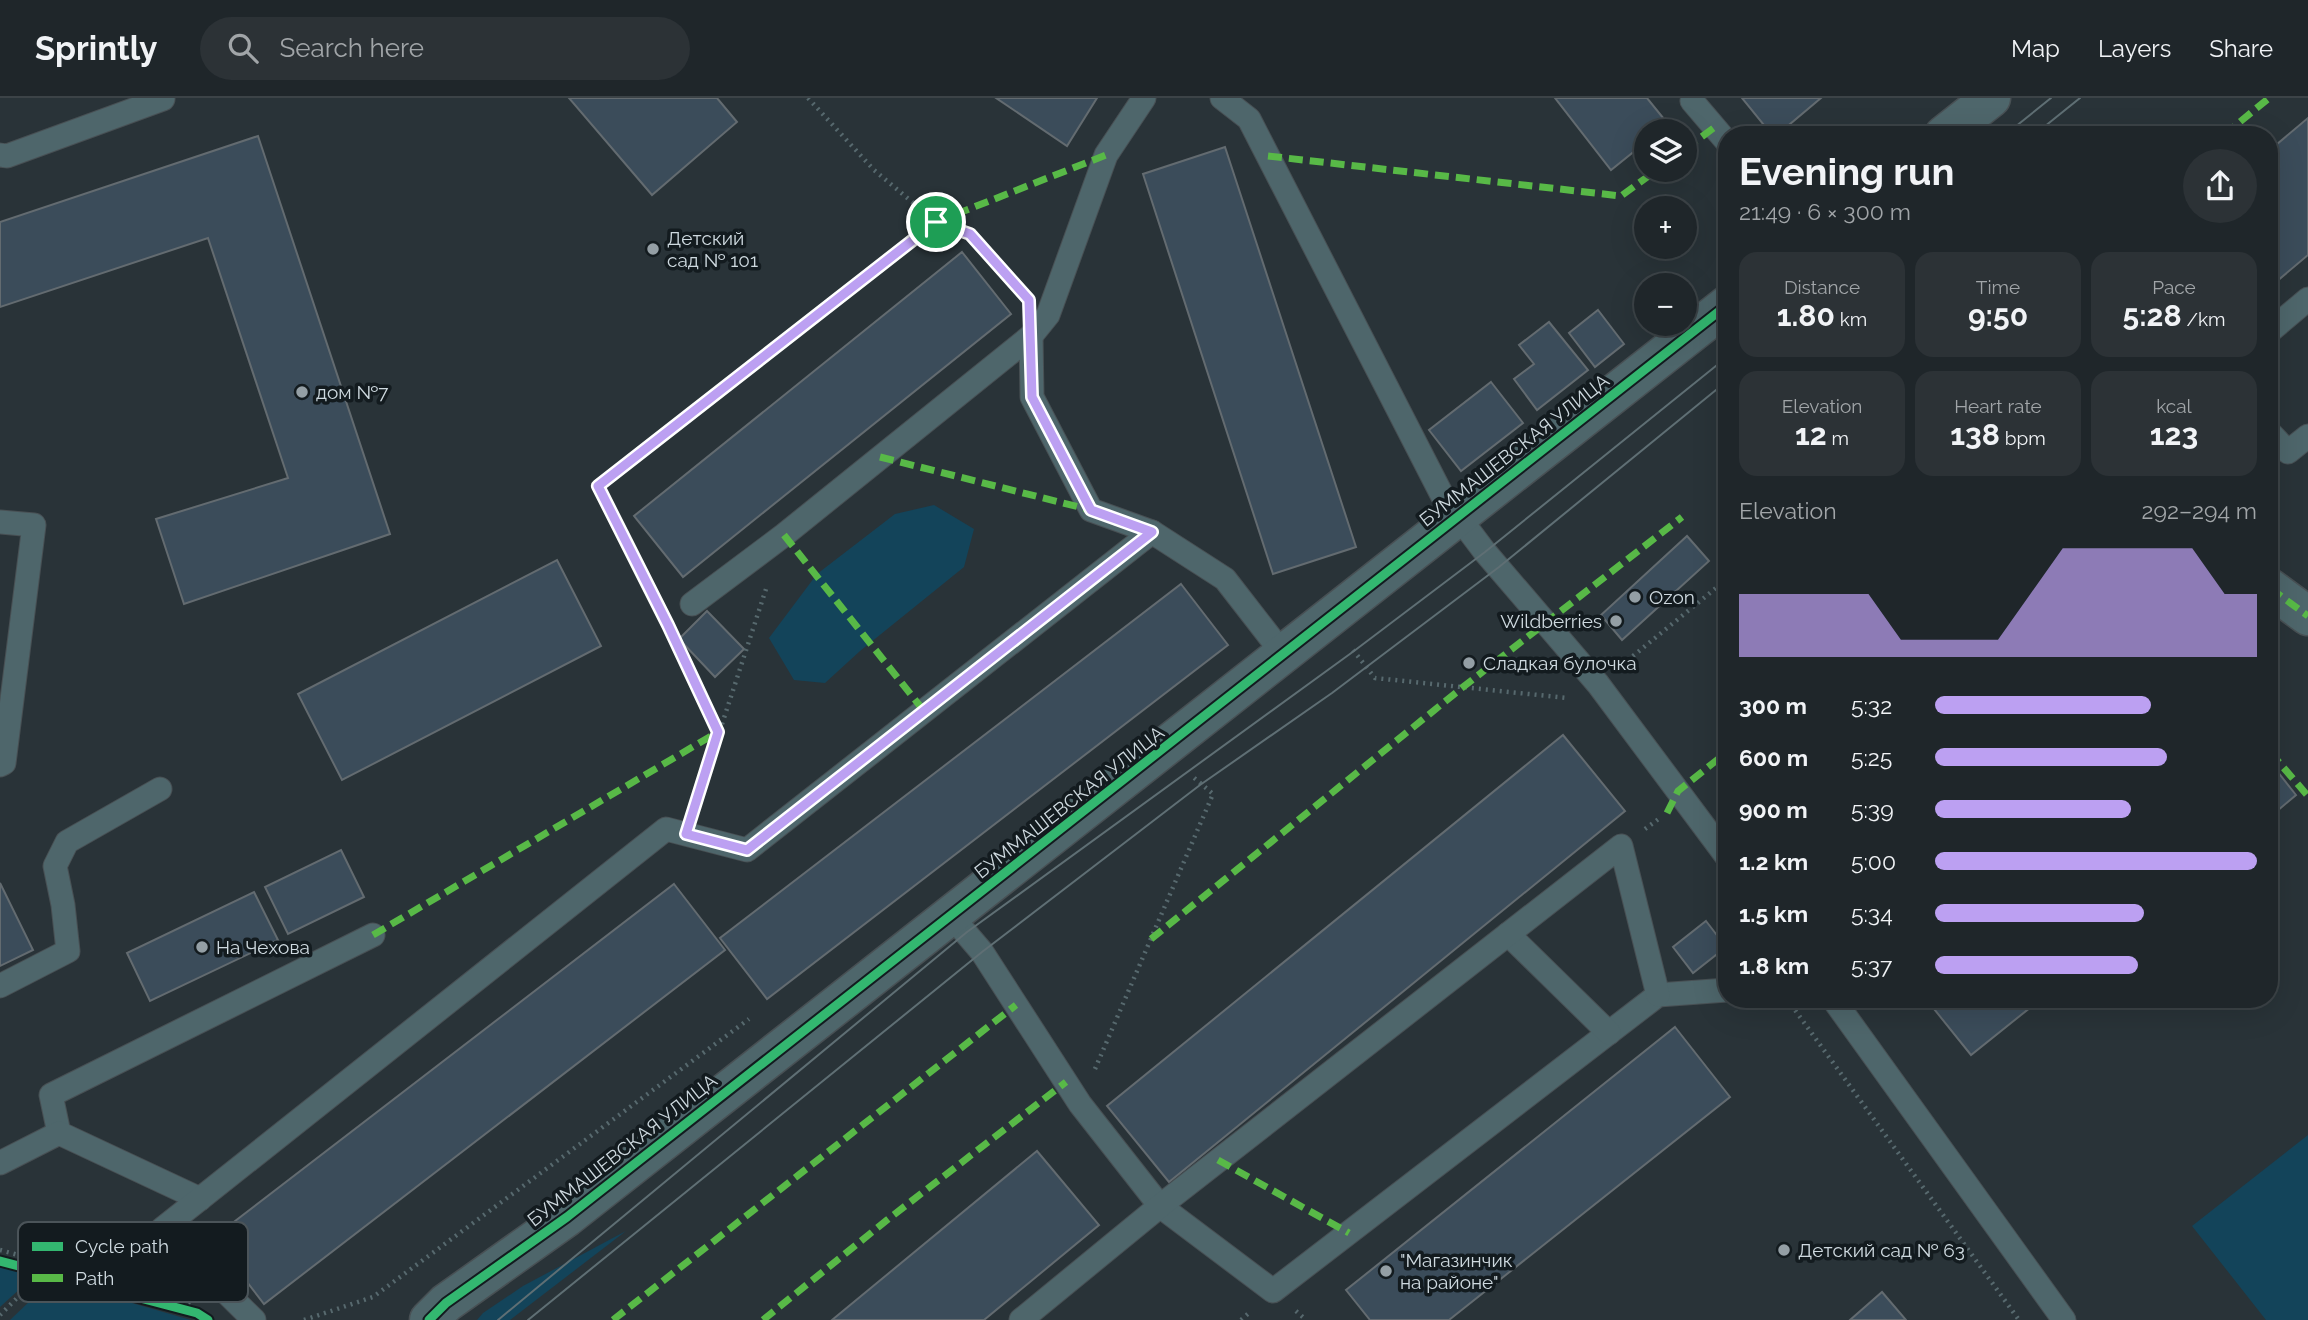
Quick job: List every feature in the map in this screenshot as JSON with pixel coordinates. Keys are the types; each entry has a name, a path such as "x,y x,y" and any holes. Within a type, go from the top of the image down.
{"street":[{"path":"1955,126 1991,98"},
{"name":"БУММАШЕВСКАЯ УЛИЦА","path":"429,1320 446,1303 567,1217 952,917 1718,312"},
{"path":"2278,594 2308,616"}],"lane":[{"path":"692,604 784,535 1031,336 1048,315 1107,155 1144,98"},
{"path":"1222,98 1249,119 1442,495 1485,552 1598,684 1718,845"},
{"path":"1693,98 1718,131"},
{"path":"0,155 7,156 163,99"},
{"path":"2278,324 2308,299"},
{"path":"1031,336 1032,397 1091,510 1152,532 1225,579 1284,655"},
{"path":"2279,459 2308,436"},
{"path":"0,522 34,525 4,762 0,765"},
{"path":"171,1222 666,829 747,850 1152,532"},
{"path":"0,986 68,951 64,905 55,866 66,842 160,789"},
{"path":"1021,1320 1160,1206 1622,846 1658,995"},
{"path":"952,917 982,952 1080,1104 1160,1206 1273,1291 1658,995 1718,991"},
{"path":"1508,934 1609,1033"},
{"path":"59,1133 51,1095 373,935"},
{"path":"1839,1008 2064,1320"},
{"path":"59,1133 200,1199"},
{"path":"0,1163 59,1133"},
{"path":"236,1302 254,1320"}],"path":[{"path":"808,98 874,170 936,222 970,234 1029,300 1031,336"},
{"path":"662,614 598,486 936,222"},
{"path":"686,834 784,535"},
{"path":"1347,642 1375,678 1569,698 1598,684 1718,586"},
{"path":"668,625 718,732"},
{"path":"1080,1104 1213,794 1187,771"},
{"path":"1794,1008 2019,1320"},
{"path":"0,1250 18,1255"},
{"path":"0,1261 18,1266"},
{"path":"0,1315 18,1297"},
{"path":"162,1302 198,1311"},
{"path":"183,1302 198,1311"}],"shaded area":[{"path":"934,505 974,529 964,567 860,651 825,683 794,680 769,638 817,574 895,514"},
{"path":"2308,1135 2308,1320 2266,1320 2192,1226"},
{"path":"626,1231 510,1320 477,1320 523,1286"},
{"path":"0,1267 18,1272 18,1291 0,1307"},
{"path":"29,1302 128,1302 191,1320 10,1320"}],"building":[{"path":"569,98 717,98 737,122 652,195"},
{"path":"996,98 1097,98 1067,146"},
{"path":"1555,98 1647,98 1664,119 1634,119 1634,151 1611,170"},
{"path":"1742,98 1821,98 1788,126 1765,126"},
{"path":"2308,118 2308,255 2278,280 2278,143"},
{"name":"дом №7","path":"258,136 390,534 184,604 156,519 288,478 208,238 0,307 0,222"},
{"path":"1225,147 1356,547 1273,574 1143,174"},
{"path":"962,252 1011,314 683,577 634,516"},
{"path":"1598,310 1624,344 1595,367 1569,333"},
{"path":"1549,322 1588,370 1537,410 1514,379 1534,364 1519,345"},
{"path":"1491,382 1523,423 1461,471 1429,430"},
{"path":"1687,536 1709,561 1622,640 1601,615"},
{"path":"557,560 601,646 342,780 298,694"},
{"path":"1181,584 1228,645 767,999 720,938"},
{"path":"707,611 744,649 715,677 679,639"},
{"path":"1563,735 1625,811 1169,1182 1107,1106"},
{"path":"2278,772 2296,795 2278,810"},
{"path":"341,850 364,897 288,934 265,887"},
{"path":"0,883 33,950 0,966"},
{"path":"674,884 725,950 264,1304 248,1283 248,1222 234,1222"},
{"name":"На Чехова","path":"254,892 278,940 150,1001 127,953"},
{"path":"1706,921 1718,937 1718,953 1693,973 1673,947"},
{"path":"1933,1008 2030,1008 1971,1055"},
{"path":"1675,1027 1730,1097 1449,1320 1370,1320 1346,1290"},
{"path":"1037,1151 1099,1225 984,1320 832,1320"},
{"path":"1882,1292 1906,1320 1850,1320"}],"tram line":[{"path":"2016,126 2051,98"},
{"path":"2045,126 2080,98"},
{"path":"498,1320 967,932 1354,651 1485,552 1718,364"},
{"path":"528,1320 982,952 1200,785 1332,693 1499,567 1718,388"}],"marked path":[{"path":"2235,126 2269,98"},
{"path":"1697,140 1715,127"},
{"path":"936,222 1106,155"},
{"path":"1268,156 1621,196 1640,182"},
{"path":"880,457 1091,510"},
{"path":"1151,939 1463,687 1682,517"},
{"path":"784,535 924,711"},
{"path":"2278,594 2308,616"},
{"path":"373,935 718,732"},
{"path":"1667,813 1678,791 1718,759"},
{"path":"2278,761 2308,796"},
{"path":"613,1320 1016,1005"},
{"path":"763,1320 1066,1082"},
{"path":"1218,1160 1349,1233"}],"cycle path":[{"path":"429,1320 446,1303 567,1217 1718,312"},
{"path":"0,1261 18,1266"},
{"path":"155,1302 197,1313 208,1320"}],"place":[{"name":"Детский сад № 101","path":"653,249"},
{"name":"дом №7","path":"302,392"},
{"name":"Ozon","path":"1635,597"},
{"name":"Wildberries","path":"1616,621"},
{"name":"Сладкая булочка","path":"1469,663"},
{"name":"На Чехова","path":"202,947"},
{"name":"Детский сад № 63","path":"1784,1250"},
{"name":"\"Магазинчик на районе\"","path":"1386,1271"}],"route":[{"path":"936,222 970,234 1029,300 1032,397 1091,510 1152,532 747,850 686,834 718,732 598,486 936,222"}]}
